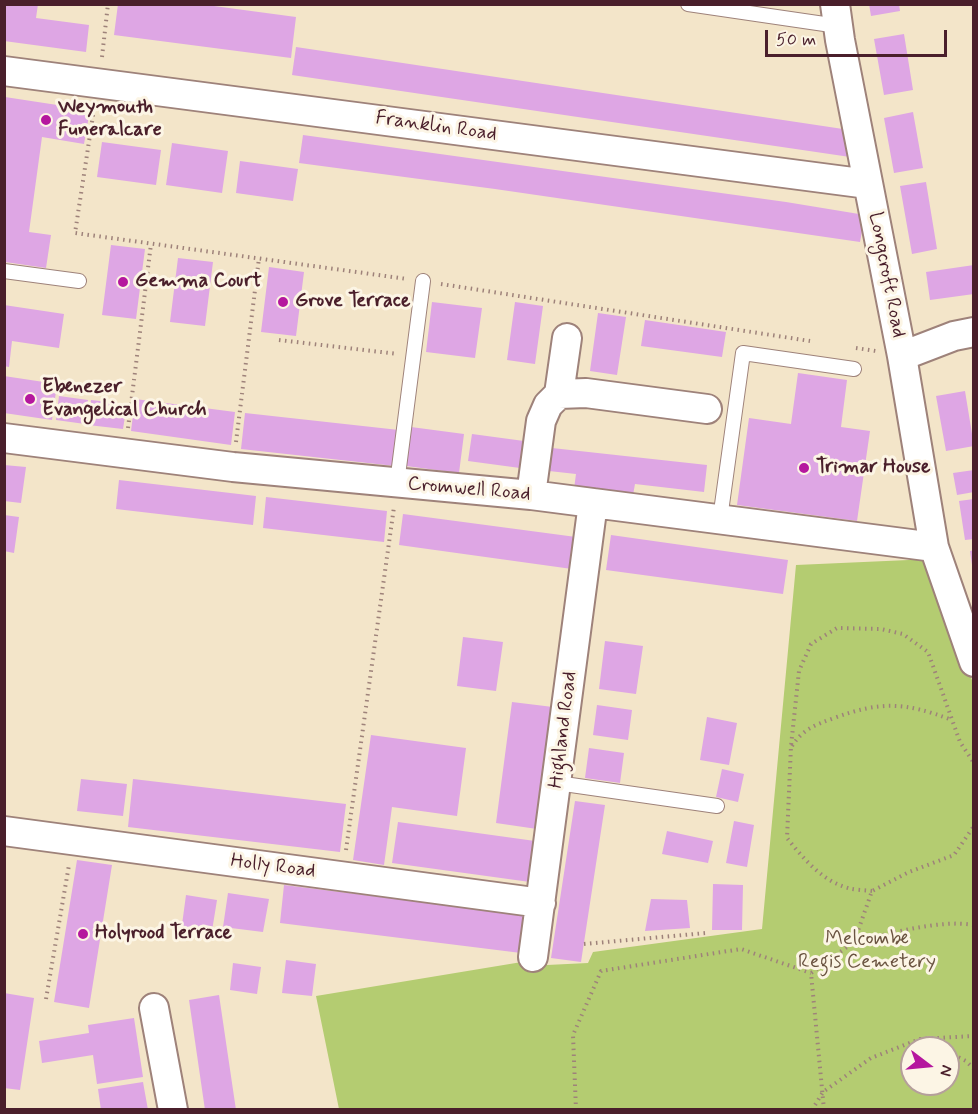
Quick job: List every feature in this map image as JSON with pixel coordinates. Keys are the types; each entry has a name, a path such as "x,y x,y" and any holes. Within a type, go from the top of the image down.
{"street":[{"name":"Longcroft Road","path":"837,15 902,356 934,547 974,662"},
{"name":"Franklin Road","path":"4,70 868,184"},
{"path":"902,356 954,336 974,332"},
{"path":"531,495 541,422 548,405 559,394 567,338"},
{"path":"559,394 586,393 707,409"},
{"name":"Cromwell Road","path":"4,438 233,467 531,495 934,547"},
{"name":"Highland Road","path":"533,957 542,903 593,503"},
{"name":"Holly Road","path":"4,831 542,903"},
{"path":"154,1008 173,1110"}],"lane":[{"path":"688,4 837,15"},
{"path":"4,271 79,280"},
{"path":"398,483 423,281"},
{"path":"720,519 743,353 854,369"},
{"path":"557,783 717,806"}],"path":[{"path":"108,4 75,233 423,281 820,343"},
{"path":"125,452 151,244"},
{"path":"233,467 259,258"},
{"path":"279,340 413,355"},
{"path":"855,348 902,356"},
{"path":"343,876 398,483"},
{"path":"974,763 960,742 928,652 903,634 881,629 837,628 811,644 799,671 791,746 787,838 806,862 821,874 848,888 872,891 909,872 954,855 974,826"},
{"path":"791,746 801,733 821,723 877,705 906,706 932,712 952,720"},
{"path":"46,999 73,840"},
{"path":"854,942 872,891"},
{"path":"811,973 854,942 906,930 961,922 974,925"},
{"path":"584,944 706,933"},
{"path":"576,1110 573,1035 602,971 741,949 811,973"},
{"path":"811,973 824,1110"},
{"path":"812,1110 823,1092 871,1058 900,1047"},
{"path":"960,1058 974,1069"}],"green space":[{"name":"Melcombe Regis Cemetery","path":"931,559 973,683 973,1109 339,1109 316,996 546,958 547,965 588,963 593,952 762,929 796,565"}],"building":[{"path":"4,4 38,4 36,18 89,25 86,52 4,41"},
{"path":"118,4 199,4 296,17 291,58 114,35"},
{"path":"869,4 899,4 900,11 871,16"},
{"path":"904,34 913,90 884,95 874,39"},
{"path":"296,47 843,129 850,157 292,75"},
{"path":"5,97 90,110 84,144 42,137 29,232 51,235 46,268 5,262"},
{"path":"913,112 923,168 894,173 884,118"},
{"path":"303,135 865,215 860,242 299,163"},
{"path":"102,142 161,150 156,185 97,177"},
{"path":"172,143 228,151 222,193 166,185"},
{"path":"240,161 298,169 293,201 236,193"},
{"path":"926,182 937,249 912,254 900,186"},
{"name":"Gemma Court","path":"111,245 145,249 136,319 102,315"},
{"path":"178,258 213,262 205,326 170,322"},
{"path":"974,265 974,294 930,300 926,272"},
{"name":"Grove Terrace","path":"269,267 304,272 296,336 261,332"},
{"path":"432,302 482,308 475,358 426,352"},
{"path":"515,302 543,306 535,364 507,360"},
{"path":"4,305 64,314 59,348 12,341 9,367 4,366"},
{"path":"598,313 626,317 617,375 590,371"},
{"path":"645,320 726,332 722,357 641,346"},
{"name":"Trimar House","path":"798,373 847,380 841,427 870,431 857,521 737,505 749,418 791,424"},
{"name":"Ebenezer Evangelical Church","path":"4,376 57,384 52,420 4,413"},
{"path":"965,391 974,446 946,451 936,396"},
{"path":"59,396 88,400 85,424 56,420"},
{"path":"135,399 235,412 231,445 131,431"},
{"path":"91,400 127,404 123,429 88,425"},
{"path":"245,413 399,430 395,466 241,449"},
{"path":"411,427 464,434 459,473 406,466"},
{"path":"472,434 524,441 520,468 468,461"},
{"path":"552,448 707,465 704,492 635,484 633,495 574,489 576,474 549,471"},
{"path":"4,465 26,467 21,503 4,501"},
{"path":"974,470 974,492 957,495 953,473"},
{"path":"119,480 256,496 253,525 116,509"},
{"path":"266,497 387,511 384,542 263,528"},
{"path":"974,499 974,539 965,540 959,501"},
{"path":"403,514 576,537 572,569 399,545"},
{"path":"4,515 19,517 14,553 4,551"},
{"path":"611,535 788,560 783,594 606,570"},
{"path":"974,550 974,565 972,565 970,551"},
{"path":"463,637 503,642 496,691 457,686"},
{"path":"605,641 643,646 636,694 599,689"},
{"path":"512,702 553,707 537,829 496,823"},
{"path":"597,705 632,710 628,740 593,735"},
{"path":"707,717 737,723 729,765 700,760"},
{"path":"371,735 466,748 457,816 392,807 384,865 353,860"},
{"path":"589,748 624,753 620,783 585,778"},
{"path":"722,769 744,774 738,802 716,797"},
{"path":"81,779 127,784 123,816 77,811"},
{"path":"133,779 346,804 340,852 128,827"},
{"path":"575,801 605,805 581,962 551,958"},
{"path":"734,821 754,825 747,867 726,863"},
{"path":"398,822 535,841 530,882 392,863"},
{"path":"667,831 713,841 708,863 662,854"},
{"name":"Holyrood Terrace","path":"77,860 112,865 89,1008 54,1002"},
{"path":"713,884 743,885 742,930 712,930"},
{"path":"284,885 526,915 521,953 280,923"},
{"path":"228,893 269,899 263,932 223,927"},
{"path":"186,895 217,900 211,937 181,932"},
{"path":"651,899 687,900 690,928 645,931"},
{"path":"286,960 316,964 312,996 282,993"},
{"path":"233,963 261,967 257,994 230,990"},
{"path":"4,993 34,998 20,1090 4,1088"},
{"path":"219,995 236,1110 205,1110 189,1000"},
{"path":"134,1018 143,1077 97,1084 93,1055 42,1063 39,1041 89,1033 88,1025"},
{"path":"143,1082 148,1110 101,1110 98,1089"}],"place":[{"name":"Weymouth Funeralcare","path":"46,120"},
{"name":"Gemma Court","path":"123,282"},
{"name":"Grove Terrace","path":"283,302"},
{"name":"Ebenezer Evangelical Church","path":"30,399"},
{"name":"Trimar House","path":"804,468"},
{"name":"Holyrood Terrace","path":"83,934"}]}
